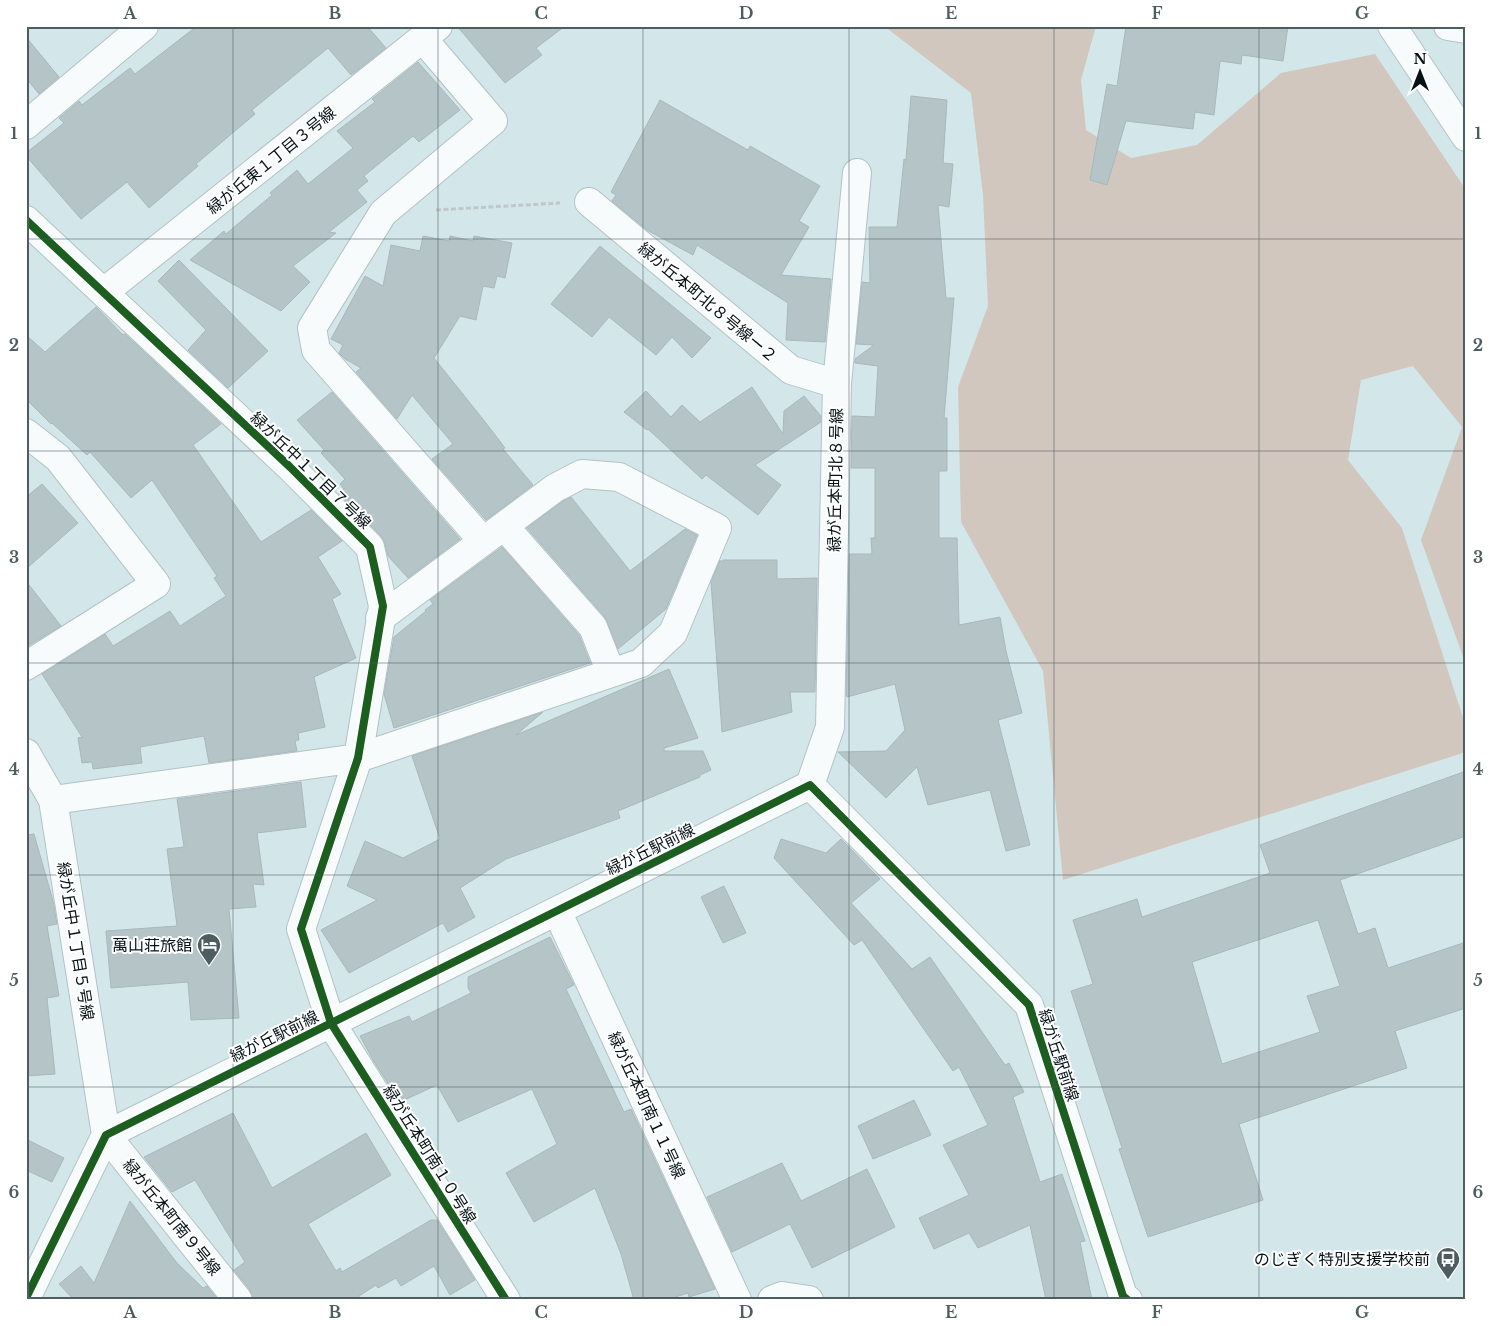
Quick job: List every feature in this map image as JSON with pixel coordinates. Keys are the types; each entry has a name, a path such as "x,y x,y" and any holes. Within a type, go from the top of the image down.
{"street":[{"path":"26,125 144,26"},
{"path":"1392,26 1466,138"},
{"path":"1448,26 1466,29"},
{"path":"430,33 493,121 383,213 312,328 316,350 494,533 593,627 611,672"},
{"name":"緑が丘東１丁目３号線","path":"104,292 430,33"},
{"name":"緑が丘本町北８号線","path":"810,785 830,727 837,384 857,172"},
{"name":"緑が丘本町北８号線ー２","path":"589,202 791,370 837,384"},
{"name":"緑が丘中１丁目７号線","path":"26,220 290,467 370,547 382,606 358,758 301,930 331,1023"},
{"path":"26,433 58,458 156,584 26,666"},
{"path":"53,800 358,758 641,663 673,633 717,528 619,477 582,474 555,488 380,618"},
{"name":"緑が丘中１丁目５号線","path":"26,753 53,800 106,1135"},
{"name":"緑が丘駅前線","path":"106,1135 810,785 1029,1005 1123,1296 1128,1300"},
{"name":"緑が丘本町南１１号線","path":"557,911 738,1300"},
{"name":"緑が丘本町南１０号線","path":"331,1023 506,1300"},
{"path":"26,1298 106,1135"},
{"name":"緑が丘本町南９号線","path":"106,1135 238,1300"},
{"path":"772,1300 782,1296 810,1300"}],"path":[{"path":"432,210 589,202"}],"shaded area":[{"path":"884,26 1096,26 1081,80 1086,130 1131,158 1197,145 1281,73 1375,54 1466,190 1466,665 1421,540 1462,427 1413,366 1361,380 1348,460 1402,528 1466,727 1466,752 1063,880 1043,671 961,522 958,387 988,306 983,195 971,93"}],"building":[{"path":"197,26 367,26 386,48 351,75 328,48 252,110 255,114 196,164 198,166 149,208 127,182 81,219 26,156 26,153 64,123 59,118 79,101 82,105 130,68 135,74"},
{"path":"457,26 565,26 536,48 542,55 505,83"},
{"path":"1126,26 1288,26 1283,61 1242,55 1241,64 1220,61 1214,115 1195,112 1193,129 1126,121 1107,185 1090,180 1107,84 1117,86"},
{"path":"26,37 59,77 39,94 26,78"},
{"path":"418,62 460,110 419,142 413,136 364,176 368,181 357,190 367,202 329,232 336,233 293,266 310,282 281,311 190,260 224,231 226,234 272,195 270,193 297,170 308,184 353,148 337,131 375,102 372,99"},
{"path":"911,96 947,100 943,163 953,164 949,207 938,205 946,298 954,298 944,418 947,418 947,471 939,471 939,538 957,538 959,625 1000,617 1006,651 1022,713 998,720 1030,845 1006,851 990,790 928,805 917,767 886,798 838,752 886,751 905,730 895,684 847,697 846,694 849,554 872,554 871,538 875,538 875,468 851,468 852,416 875,417 878,366 855,363 855,359 874,345 856,344 862,282 870,283 869,227 897,227 904,159 906,160"},
{"path":"660,100 748,150 750,146 820,186 799,221 809,227 781,275 831,279 825,342 786,340 788,303 697,245 693,255 647,230 612,201 616,195 611,192"},
{"path":"423,236 449,241 450,236 473,241 474,236 512,243 505,278 497,276 494,288 483,286 476,320 460,316 434,358 505,448 503,449 533,485 486,520 432,459 453,444 412,395 397,419 356,372 361,368 345,359 339,353 343,345 331,339 365,276 383,286 391,245 420,251"},
{"path":"600,246 711,338 692,358 672,337 656,355 609,317 592,337 551,304"},
{"path":"179,260 268,351 228,388 188,350 206,330 158,281"},
{"path":"96,307 123,335 125,334 221,424 193,445 261,542 311,510 342,541 318,557 341,594 332,599 356,658 314,677 325,727 298,733 299,740 295,741 297,751 209,763 204,736 140,747 142,763 93,769 92,762 82,763 78,738 82,737 42,674 105,634 113,646 170,611 180,626 226,596 214,578 217,576 152,480 131,498 90,452 87,455 51,424 26,399 26,335 45,352"},
{"path":"752,387 783,434 784,411 804,396 821,416 821,422 755,465 781,485 758,515 706,475 702,479 648,429 624,412 646,391 671,417 682,405 700,422"},
{"path":"332,392 460,539 408,578 388,556 381,536 338,493 344,489 340,484 345,479 321,453 324,450 297,420"},
{"path":"42,484 78,523 26,569 26,497"},
{"path":"571,497 630,571 685,529 697,535 666,609 618,649 605,617 527,528"},
{"path":"502,547 579,635 590,663 394,728 384,694 394,637 433,604 430,600"},
{"path":"720,560 722,562 723,560 777,560 777,579 817,578 815,692 790,692 792,712 722,732 711,582"},
{"path":"26,581 61,626 26,647"},
{"path":"669,669 698,738 664,748 664,751 703,751 711,770 700,775 700,777 618,811 620,818 506,859 460,888 475,917 448,932 443,923 349,973 321,930 377,900 347,886 365,841 403,858 440,839 412,756 543,712 516,735"},
{"path":"1466,771 1466,836 1340,880 1358,934 1375,928 1388,968 1466,942 1466,1008 1395,1031 1407,1068 1239,1124 1263,1200 1148,1237 1119,1149 1122,1148 1071,991 1093,984 1073,920 1137,899 1142,917 1270,873 1260,845","holes":["1318,920 1340,986 1307,996 1320,1032 1222,1064 1192,962"]},
{"path":"301,782 306,827 257,833 264,885 253,884 256,907 229,909 239,1018 191,1020 188,982 111,988 106,931 177,926 167,849 184,847 177,799"},
{"path":"34,834 53,901 57,924 47,926 59,996 47,998 55,1074 26,1076 26,835"},
{"path":"781,839 826,853 841,839 880,879 851,903 912,969 930,957 1005,1065 1009,1063 1024,1092 1013,1097 1040,1182 1062,1174 1085,1241 1080,1242 1092,1300 1046,1300 1030,1225 978,1248 969,1233 934,1249 919,1218 969,1195 943,1145 988,1125 959,1067 953,1071 862,940 854,945 774,858"},
{"path":"724,886 746,933 723,943 701,897"},
{"path":"550,937 574,985 566,989 624,1112 631,1109 715,1289 689,1297 688,1293 666,1300 634,1300 621,1254 595,1188 534,1222 506,1173 557,1144 532,1089 458,1122 437,1085 400,1102 360,1036 409,1016 412,1022 471,993 468,988 468,977"},
{"path":"914,1100 931,1135 873,1159 858,1126"},
{"path":"233,1113 272,1188 366,1133 391,1175 308,1224 336,1271 340,1268 342,1272 431,1220 437,1220 475,1280 450,1295 434,1266 401,1286 396,1278 378,1288 376,1285 359,1296 361,1300 253,1300 250,1290 234,1270 245,1262 195,1180 172,1192 144,1157"},
{"path":"26,1139 64,1158 52,1182 26,1170"},
{"path":"782,1163 801,1201 867,1169 895,1227 812,1268 790,1224 732,1252 707,1197"},
{"path":"130,1201 177,1263 203,1288 207,1286 218,1300 74,1300 59,1284 81,1266 94,1283"}],"cycle path":[{"path":"26,220 290,467 370,547 383,606 358,758 301,929 331,1023 506,1300"},
{"path":"26,1298 106,1135 810,785 1029,1005 1123,1296 1128,1300"}],"place":[{"name":"萬山荘旅館","path":"209,966"},
{"name":"のじぎく特別支援学校前","path":"1448,1280"}]}
